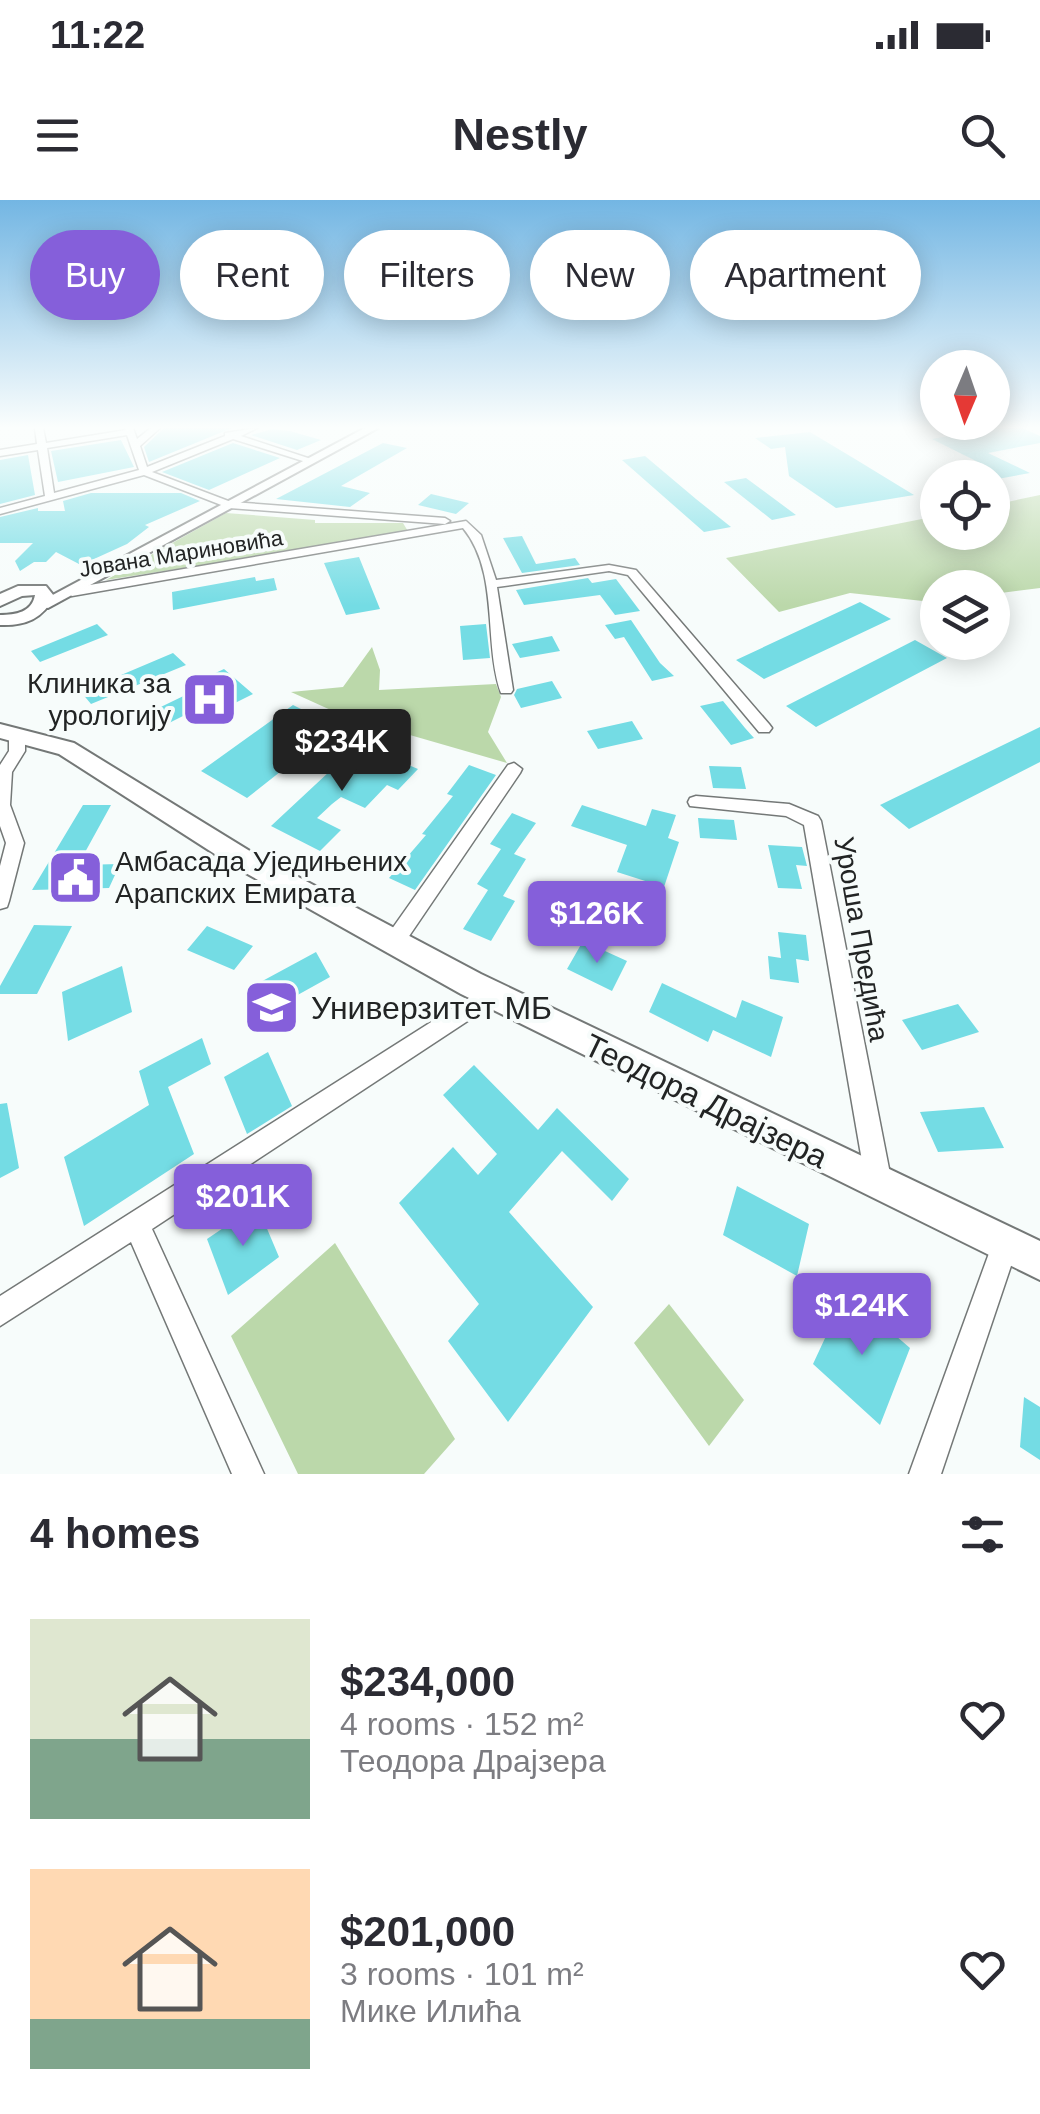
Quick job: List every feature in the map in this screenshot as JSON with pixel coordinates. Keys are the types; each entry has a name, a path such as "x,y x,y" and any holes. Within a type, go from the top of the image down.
{"main road":[{"path":"6,576 38,595"},
{"path":"0,601 13,593 38,595"},
{"path":"0,644 38,595"},
{"path":"0,620 23,618"},
{"name":"Теодора Драјзера","path":"9,741 66,748 170,816 491,994 1040,1261"}],"street":[{"path":"48,487 50,498"},
{"path":"0,511 88,487"},
{"name":"Јована Мариновића","path":"182,487 223,504 466,524"},
{"path":"38,595 72,592 252,487"},
{"path":"38,595 223,504"},
{"path":"408,518 415,534"},
{"path":"466,524 478,540 491,584 506,690"},
{"name":"Јована Мариновића","path":"72,592 466,524"},
{"path":"491,584 609,568 632,572 764,728"},
{"path":"0,902 15,843 1,803 9,741"},
{"path":"394,942 514,769"},
{"name":"Уроша Предића","path":"696,802 789,810 812,822 879,1185"},
{"path":"0,1312 491,994"},
{"path":"136,1223 248,1474"},
{"path":"925,1474 1005,1245"}],"green space":[{"path":"1040,495 1040,588 1010,592 1010,570 920,570 920,600 850,593 779,612 726,558 920,519 920,550 1010,550 1010,501"},
{"path":"226,513 315,523 403,523 409,533 106,580"},
{"path":"372,647 380,670 379,690 496,684 501,697 488,732 507,763 344,716 291,692 343,687"},
{"path":"335,1243 455,1439 424,1474 298,1474 231,1336"},
{"path":"669,1304 744,1400 709,1446 634,1343"}],"building":[{"path":"0,487 34,487 35,495 0,504"},
{"path":"298,487 347,487 370,493 350,507 276,499"},
{"path":"653,487 683,487 731,527 704,532"},
{"path":"731,487 759,487 796,515 772,520"},
{"path":"806,487 902,487 914,495 836,508"},
{"path":"91,493 181,493 200,501 145,525 149,527 127,544 94,559 79,564 56,552 46,562 34,562 20,571 15,561 33,543 0,543 0,517 38,508 65,511 63,501"},
{"path":"431,494 469,503 456,514 418,505"},
{"path":"522,536 536,564 575,558 580,565 522,573 503,538"},
{"path":"359,557 380,609 346,615 324,563"},
{"path":"255,577 256,581 274,578 277,590 173,610 172,592"},
{"path":"588,578 592,583 616,579 640,611 615,615 600,595 524,605 516,590"},
{"path":"860,602 891,619 764,679 736,660"},
{"path":"631,620 660,663 674,676 652,681 624,637 615,639 605,625"},
{"path":"97,624 108,635 40,662 31,651"},
{"path":"486,624 490,658 463,660 460,626"},
{"path":"552,636 560,651 520,658 512,644"},
{"path":"915,640 920,643 920,660 943,660 816,727 786,706"},
{"path":"173,653 186,665 91,704 81,692"},
{"name":"Клиника за урологију","path":"224,669 253,694 223,709 217,703 206,709 203,706 151,732 138,718 200,688 194,683"},
{"path":"552,681 562,698 521,708 514,695 517,689"},
{"path":"723,701 754,738 731,745 700,706"},
{"path":"293,705 337,727 247,798 201,771"},
{"path":"632,721 643,739 598,749 587,731"},
{"path":"1040,727 1040,762 909,829 880,805"},
{"path":"359,744 418,769 398,790 387,785 365,808 341,797 332,804 317,818 341,830 320,851 271,826"},
{"path":"469,765 496,775 415,890 389,878 426,835 422,834 453,796 447,794"},
{"path":"709,766 741,767 746,789 713,788"},
{"path":"83,805 111,805 78,865 120,864 109,888 32,890"},
{"path":"582,805 646,826 652,809 676,815 668,838 679,842 664,887 617,872 627,845 571,826"},
{"path":"512,813 536,823 514,854 526,859 503,896 515,901 491,941 463,929 488,890 477,884 501,849 490,844"},
{"path":"698,818 734,820 737,840 700,838"},
{"path":"768,845 802,847 807,866 796,865 802,889 778,888"},
{"path":"34,925 72,926 37,994 0,994 0,986"},
{"path":"207,926 253,946 234,970 187,950"},
{"path":"778,932 806,935 809,961 796,959 799,983 770,979 768,956 781,958"},
{"path":"583,941 627,961 612,991 567,969"},
{"path":"316,952 330,977 267,1012 255,985"},
{"path":"122,966 132,1012 68,1041 62,992"},
{"path":"662,983 736,1018 742,1000 783,1017 771,1057 713,1030 708,1042 649,1012"},
{"path":"958,1004 979,1032 922,1050 902,1020"},
{"path":"202,1038 211,1064 168,1087 194,1154 84,1226 64,1157 149,1105 139,1071"},
{"path":"268,1052 292,1106 247,1134 224,1077"},
{"path":"474,1065 538,1130 557,1108 629,1179 612,1201 562,1151 509,1212 593,1307 508,1422 448,1341 479,1304 399,1203 453,1147 478,1175 497,1154 443,1095"},
{"path":"7,1103 19,1168 0,1178 0,1104"},
{"path":"984,1107 1004,1148 938,1152 920,1112"},
{"path":"737,1186 809,1224 797,1276 723,1235"},
{"path":"257,1205 279,1257 228,1295 207,1239"},
{"path":"846,1293 910,1348 880,1425 813,1364"},
{"path":"1024,1397 1040,1407 1040,1460 1020,1447"}],"place":[{"name":"Клиника за урологију","path":"210,699"},
{"name":"Амбасада Уједињених Арапских Емирата","path":"76,877"},
{"name":"Универзитет МБ","path":"272,1008"}]}
